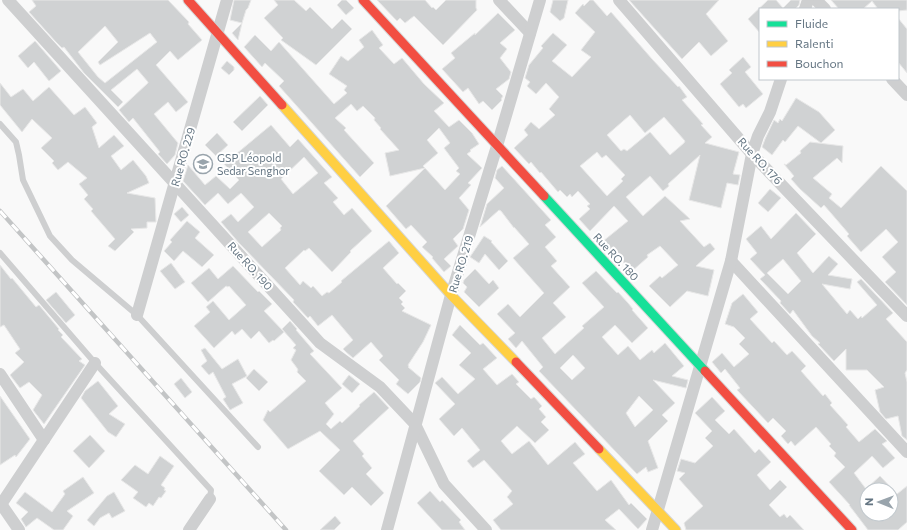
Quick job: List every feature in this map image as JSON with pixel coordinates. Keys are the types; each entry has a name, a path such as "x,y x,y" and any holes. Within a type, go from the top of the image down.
{"street":[{"name":"Rue RO. 190","path":"8,0 320,343 380,387 415,424 444,484 486,530"},
{"path":"188,0 451,295 676,530"},
{"name":"Rue RO. 229","path":"137,315 227,0"},
{"name":"Rue RO. 180","path":"362,0 852,530"},
{"path":"499,0 530,33"},
{"name":"Rue RO. 219","path":"387,530 451,295 540,0"},
{"name":"Rue RO. 176","path":"619,0 752,154 907,316"},
{"path":"816,0 824,8"},
{"path":"652,530 731,261 752,154 758,136 770,112 781,80"},
{"path":"893,80 907,95"},
{"path":"731,261 907,452"},
{"path":"19,530 0,505 95,363"},
{"path":"0,374 44,440"},
{"path":"189,530 210,499"}],"lane":[{"path":"0,124 16,142 23,180 50,236 72,260 137,315 258,446"},
{"path":"0,253 95,363 211,490 210,499"}],"building":[{"path":"32,0 168,0 189,22 188,24 202,40 178,60 170,51 156,65 188,102 176,112 168,102 154,114 178,143 175,155 167,164 158,154 160,152 133,118 129,122 119,110 148,82 137,69 111,90 123,102 118,107 84,73 64,47 62,48 56,42 29,12 36,6","holes":["105,26 118,42 98,62 100,65 150,33 157,42 105,83 98,77 78,52"]},
{"path":"234,0 251,0 242,23 230,20"},
{"path":"274,0 294,0 306,11 310,7 332,29 342,19 352,29 316,65 281,40 283,38 264,18 278,5"},
{"path":"342,0 346,0 354,8 346,15 337,5"},
{"path":"377,0 425,0 432,8 433,7 436,10 446,0 476,0 477,10 443,45 414,16 405,23 400,18 397,21"},
{"path":"553,0 568,0 564,18 560,21 550,12"},
{"path":"590,0 593,0 607,16 611,12 652,59 678,87 679,86 687,97 682,100 712,137 705,143 739,152 733,174 740,175 738,185 727,183 721,208 689,200 700,155 668,184 669,186 663,191 650,176 626,197 643,216 665,196 690,219 680,221 704,247 710,243 715,249 696,266 714,270 708,296 687,291 670,307 649,286 660,276 662,278 678,265 660,246 647,255 648,257 631,272 614,250 610,253 602,242 628,221 614,206 590,231 579,219 590,209 587,206 590,204 578,191 572,197 570,194 567,197 560,190 558,192 531,162 529,164 514,148 528,135 524,130 531,122 539,129 555,115 549,109 559,97 546,83 536,94 527,86 530,82 525,78 529,65 543,48 541,46 553,33 567,45 552,61 572,77 591,57 581,50 595,32 575,13 583,4 584,6","holes":["630,115 645,133 664,117 685,141 670,155 650,132 627,151 624,149 621,151 607,135","597,152 602,158 606,155 625,175 621,179 623,181 607,196 580,166"]},
{"path":"629,0 719,0 706,14 728,41 711,56 699,42 682,59"},
{"path":"768,0 776,0 783,8 760,8"},
{"path":"791,0 800,0 799,5 796,8 783,8"},
{"path":"831,0 907,0 907,10 899,11 899,8 877,8 872,1 864,8 838,8"},
{"path":"759,9 759,32 748,19"},
{"path":"498,13 515,30 500,43 507,49 500,58 511,72 509,79 496,89 503,96 501,99 502,100 492,110 483,101 479,104 468,88 463,92 442,69 455,58 451,53 475,33 475,35"},
{"path":"899,19 907,29 907,73 899,63"},
{"path":"242,23 238,40 232,33"},
{"path":"372,30 383,45 379,48 394,64 402,58 424,84 444,103 434,111 449,127 459,120 472,133 479,144 467,154 482,168 468,183 471,185 459,198 469,210 463,229 453,239 458,246 444,259 451,266 444,272 432,258 433,257 422,247 427,242 411,225 406,229 386,206 425,168 390,176 385,153 399,150 380,129 381,128 374,120 375,118 363,106 357,111 351,104 335,118 346,128 344,130 374,163 360,177 279,86 284,81 265,63 262,67 244,47 255,35 271,51 279,42 334,104 347,93 344,90 347,86 329,74 341,56 348,61 364,47 359,40","holes":["439,128 450,143 444,148 459,168 456,171 460,174 445,190 423,166 438,153 427,140"]},
{"path":"35,41 61,71 49,81 34,62 28,68 18,56"},
{"path":"743,57 751,67 745,72 763,94 746,108 743,104 739,107 720,84 732,73 729,70"},
{"path":"227,61 234,67 234,70 229,75 221,68"},
{"path":"0,83 11,97 23,89 33,101 49,87 74,115 85,107 97,123 92,127 99,148 114,135 124,146 111,156 121,170 133,160 146,176 149,183 127,193 155,198 156,222 147,222 147,228 131,229 134,232 115,251 108,246 115,239 91,211 93,209 84,199 88,195 79,184 87,178 68,162 58,170 52,163 54,161 41,148 52,138 32,119 22,132 0,105"},
{"path":"260,96 268,105 242,131 233,122"},
{"path":"796,98 819,112 835,130 821,143 798,126 785,142 783,140 772,155 762,147 765,139 774,120 778,123 780,119 782,121"},
{"path":"271,125 290,147 298,139 332,177 324,183 338,198 333,202 344,215 352,208 372,231 350,251 351,252 332,272 309,248 305,251 304,250 285,268 300,285 303,281 311,288 313,286 322,296 327,292 329,293 342,282 341,281 389,241 399,253 383,268 397,284 398,283 406,291 399,298 403,302 401,304 405,308 402,311 431,325 423,342 408,365 408,367 421,378 420,382 408,394 396,384 399,380 379,360 383,356 371,342 353,358 343,349 353,340 332,315 318,326 310,316 308,318 293,302 294,300 239,243 221,222 231,214 238,222 254,207 241,193 228,204 218,193 205,205 183,181 188,165 205,185 216,176 230,189 239,180 224,164","holes":["304,157 318,173 293,194 281,179","269,213 282,226 280,228 281,230 262,247 248,232"]},
{"path":"217,133 228,145 216,156 205,145"},
{"path":"810,142 843,146 842,163 837,158 813,178 832,194 829,198 841,208 881,166 907,191 907,305 885,282 896,272 882,257 898,242 886,229 861,252 847,236 849,234 824,205 821,208 791,179 794,176 784,164 786,165 801,153 800,151"},
{"path":"502,166 551,220 545,225 556,237 545,247 557,261 551,266 570,287 553,303 566,317 542,338 555,354 584,328 582,326 604,307 582,283 596,271 617,293 618,292 648,328 632,343 615,325 602,337 618,355 628,346 640,360 652,350 654,353 665,343 684,366 672,376 688,380 686,388 653,380 675,403 662,415 668,421 648,441 658,468 648,472 646,467 637,474 539,371 543,367 522,341 516,348 508,339 515,333 497,314 508,304 520,317 544,293 513,258 529,244 501,211 499,210 480,227 487,204 504,188 495,178 497,170","holes":["573,355 585,368 572,380 560,368","639,396 653,410 635,427 626,413"]},
{"path":"770,189 781,198 768,212 758,203"},
{"path":"182,207 189,215 181,222 174,214"},
{"path":"796,213 816,234 797,253 813,273 829,256 838,264 828,275 852,279 850,289 822,284 847,314 850,310 858,319 861,316 862,318 877,305 857,282 861,279 893,313 886,319 907,342 907,370 905,373 907,382 907,440 902,436 898,416 886,419 880,412 875,390 884,387 867,370 846,370 846,349 834,361 818,344 820,343 812,336 793,310 790,314 780,303 781,301 760,279 765,275 750,259 757,253 746,239 761,226 771,239","holes":["783,259 801,281 788,294 767,273"]},
{"path":"187,221 200,232 195,238 214,255 202,267 183,251 174,261 164,251 172,242 170,240"},
{"path":"484,236 492,241 491,242 508,261 499,270 485,254 479,263 470,257"},
{"path":"171,263 185,282 175,289 160,271"},
{"path":"0,265 36,307 39,305 59,329 58,330 63,335 61,337 82,359 79,361 85,365 44,424 33,410 42,395 29,382 20,388 10,375 24,362 15,353 20,349 4,325 0,327"},
{"path":"233,266 272,304 264,311 284,332 274,341 273,340 269,343 259,331 251,339 242,329 235,335 232,331 214,348 194,326 210,312 206,307 213,301 229,320 246,305 229,286 226,286 208,302 191,283 209,268 218,279"},
{"path":"475,269 489,284 493,280 499,288 479,307 464,292 467,287 463,283"},
{"path":"56,292 75,315 66,323 46,300"},
{"path":"743,294 758,312 750,319 772,343 774,341 787,355 792,351 806,366 801,371 823,396 825,394 832,403 830,405 848,425 846,427 859,442 875,429 887,441 882,444 895,458 883,468 872,456 854,473 861,482 859,482 859,518 850,505 829,482 845,467 834,456 836,453 829,446 831,444 816,427 795,446 791,441 788,444 781,436 786,431 773,418 768,423 737,390 740,388 725,369 721,373 712,362 722,353 734,367 749,354 739,344 745,338 734,327 725,324 732,303"},
{"path":"290,321 314,351 310,354 342,388 325,403 334,414 326,424 331,429 340,421 342,423 374,392 389,408 353,441 364,454 362,456 372,468 366,474 384,493 371,506 352,487 344,495 319,471 340,450 320,431 288,449 263,420 268,410 270,412 306,381 297,372 297,368 291,360 296,350 293,348 296,345 282,329"},
{"path":"460,325 480,345 483,343 497,358 483,369 497,385 512,374 519,382 516,384 531,399 534,397 542,406 539,409 546,417 541,422 549,430 535,443 517,426 501,441 512,454 529,441 548,465 575,442 585,454 573,463 597,491 611,480 629,505 631,503 647,519 638,529 619,509 605,520 616,530 501,530 493,520 513,504 507,497 512,491 484,460 473,468 467,461 480,450 462,428 454,436 439,419 455,404 435,383 442,377 458,394 475,379 459,365 471,353 452,335"},
{"path":"205,348 222,369 238,359 247,376 232,384 243,403 230,410 223,399 226,397 213,372 209,375 201,366 207,361 201,350"},
{"path":"254,369 268,382 259,391 246,378"},
{"path":"349,375 360,384 352,393 342,384"},
{"path":"181,378 192,392 185,398 174,384"},
{"path":"98,381 118,406 109,414 125,424 116,437 108,432 81,398 85,391"},
{"path":"0,396 30,439 16,457 15,455 0,465"},
{"path":"712,397 725,411 715,420 729,434 734,429 755,453 759,449 771,462 757,475 770,490 780,480 787,487 769,505 780,517 784,514 787,518 790,515 804,530 686,530 684,523 703,506 679,479 685,473 677,471 681,459 695,463 713,446 705,438 712,431 695,413"},
{"path":"90,435 105,451 89,468 73,451"},
{"path":"160,456 174,466 161,485 166,491 161,498 159,497 153,506 149,503 146,507 133,498 138,492 121,480 135,465 148,474"},
{"path":"880,476 886,482 874,482"},
{"path":"83,477 94,493 67,511 73,516 63,530 54,530 37,518 26,527 21,519 28,512 16,503 25,492 52,512 65,494 63,491"},
{"path":"907,486 907,522 898,530 868,530 862,522 899,522 899,492"},
{"path":"430,491 440,502 442,500 461,520 459,522 465,530 442,530 417,503"},
{"path":"114,492 125,511 112,518 109,513 100,518 94,526 87,520 107,496"},
{"path":"335,516 341,523 334,530 320,530"}],"railway":[{"path":"0,211 286,530"}],"traffic: fast":[{"path":"544,196 705,371"}],"traffic: slow":[{"path":"282,105 451,295 516,362"},
{"path":"599,449 676,530"}],"traffic: jam":[{"path":"188,0 282,105"},
{"path":"363,0 544,196"},
{"path":"516,362 599,449"},
{"path":"705,371 852,530"}],"place":[{"name":"GSP Léopold Sedar Senghor","path":"203,164"}]}
